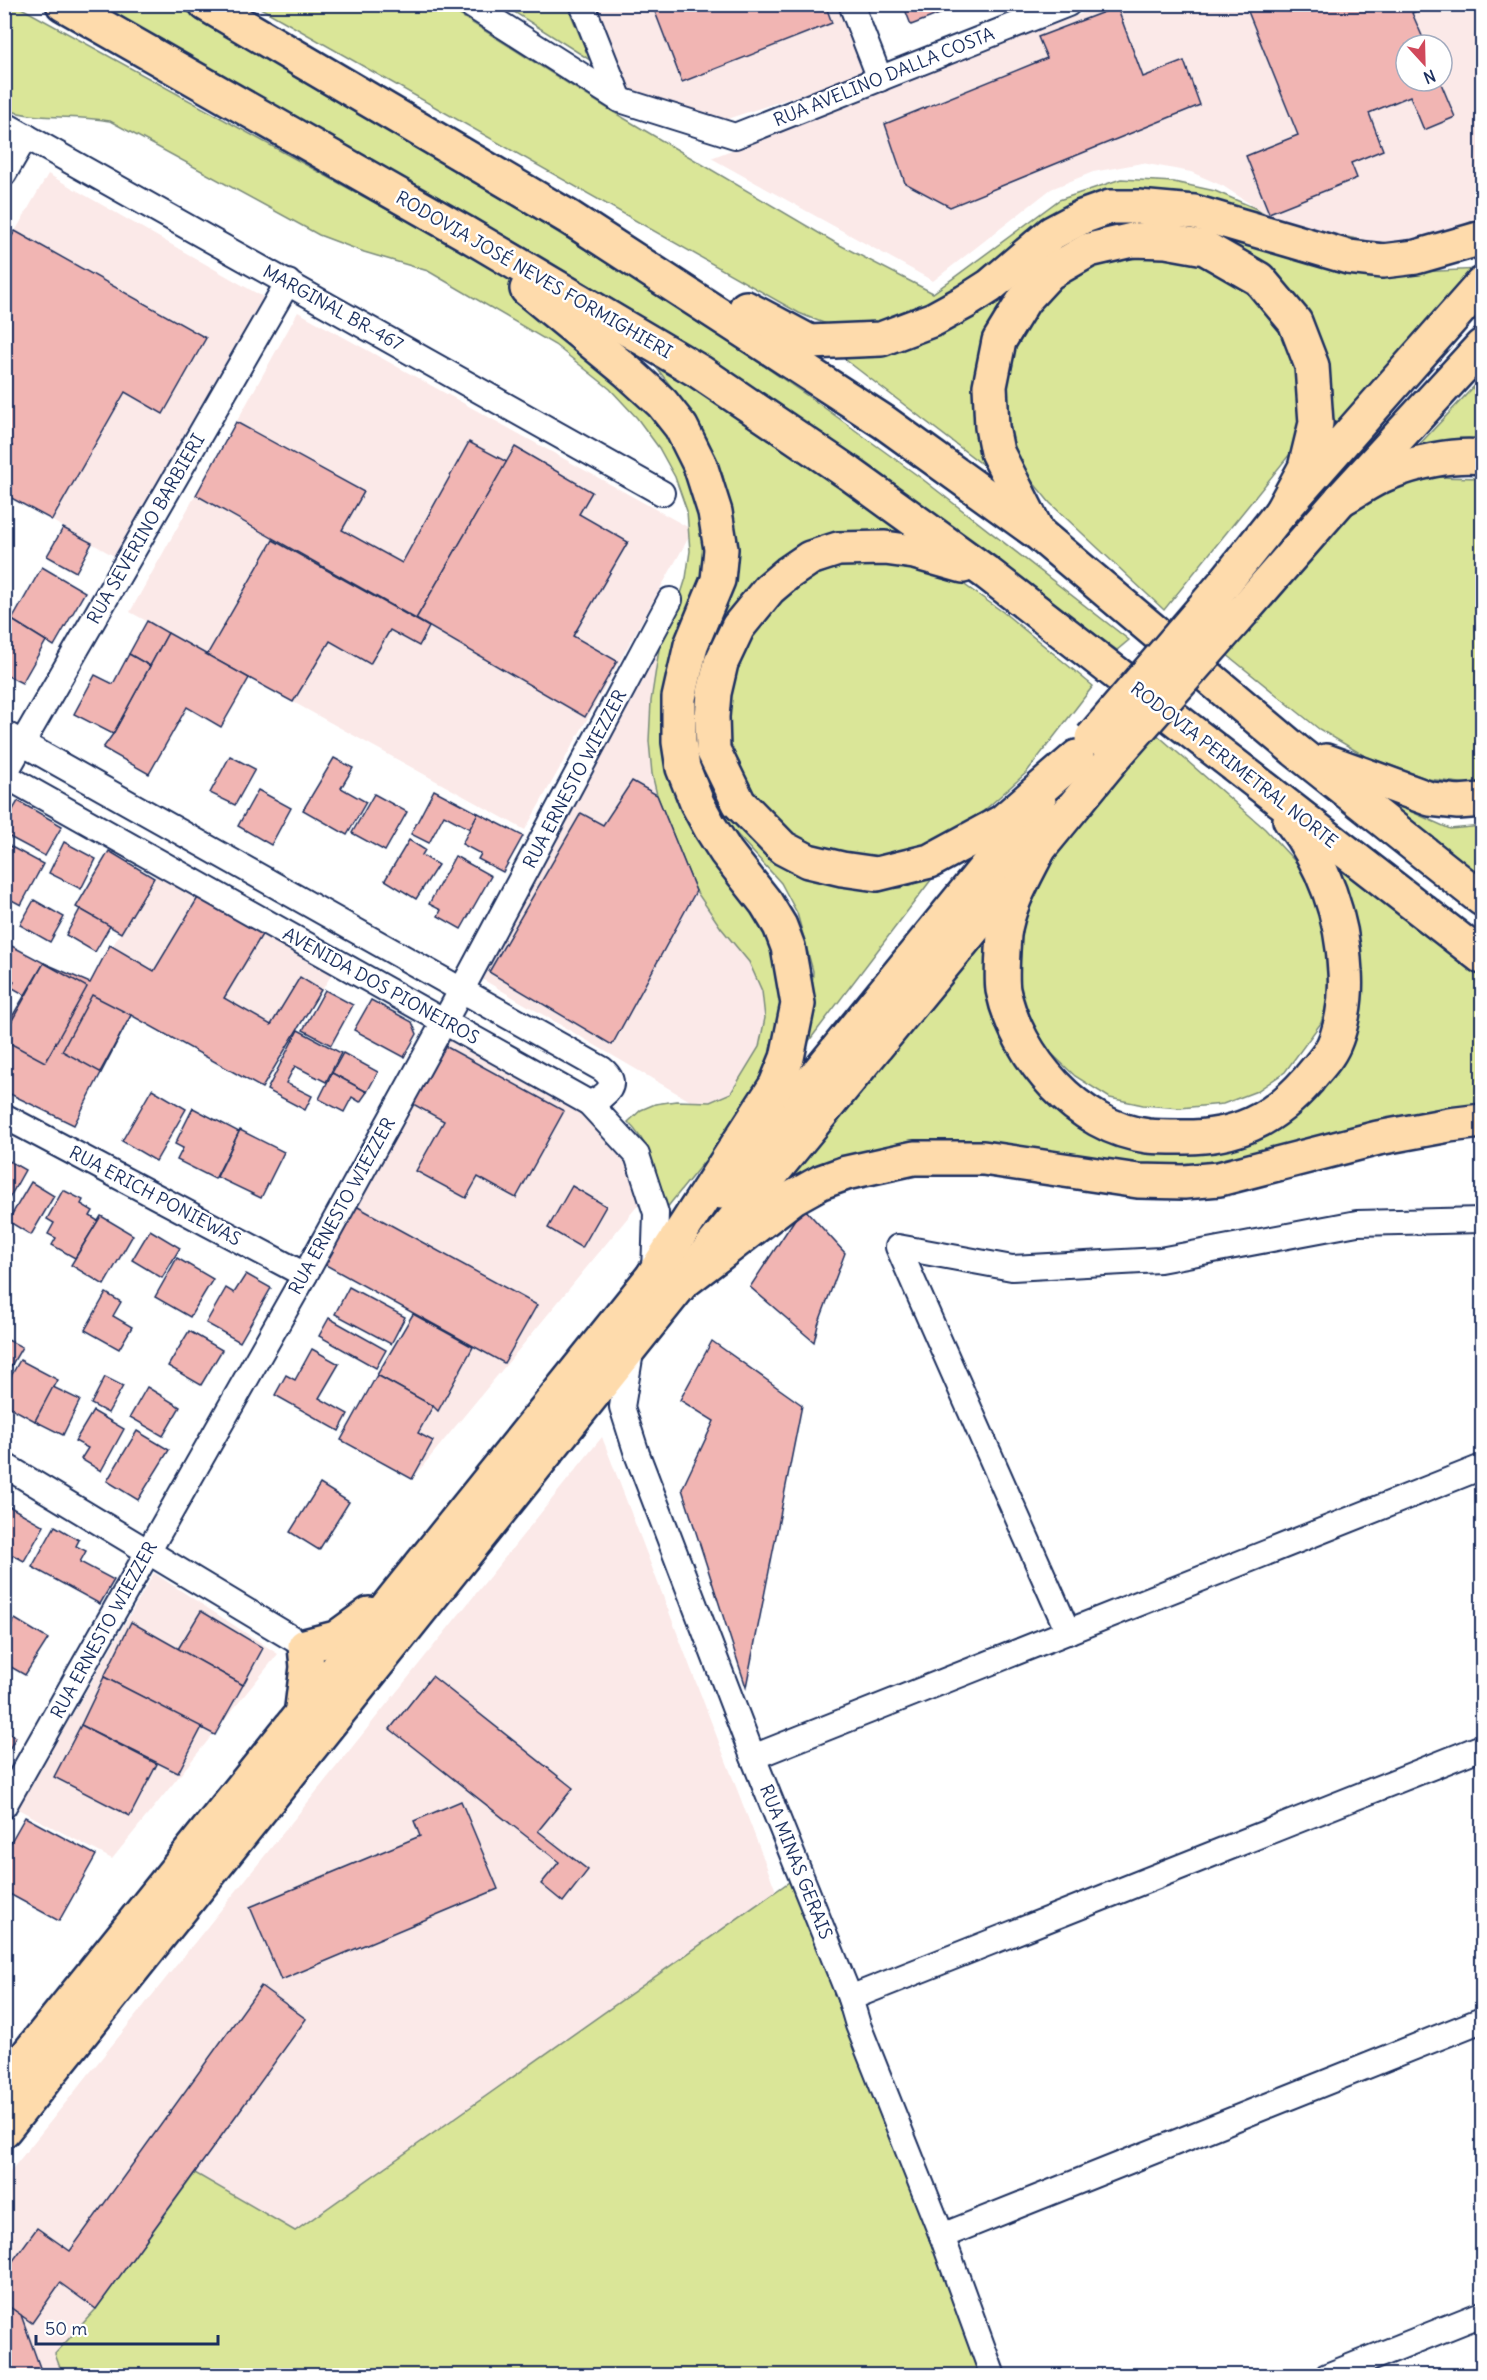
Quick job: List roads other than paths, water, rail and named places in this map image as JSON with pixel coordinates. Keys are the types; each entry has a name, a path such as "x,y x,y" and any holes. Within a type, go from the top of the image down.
{"main road":[{"name":"RODOVIA JOSÉ NEVES FORMIGHIERI","path":"63,4 465,233 700,372 849,473 987,573"},
{"path":"206,4 570,218 884,422 1039,534 1295,750 1482,899"},
{"path":"570,218 648,253 778,327 810,342 881,339 934,319 990,286 1053,233 1082,217 1110,207 1194,212 1348,257 1383,261 1416,257 1482,238"},
{"path":"4,2130 633,1344 776,1085 787,1058 798,1004 788,946 780,926 766,903 726,852 710,827 683,768 679,742 679,698 691,645 718,580 721,549 715,512 700,465 681,427 662,403 465,233"},
{"path":"1039,534 1002,462 992,427 990,386 999,341 1024,300 1049,273 1089,250 1132,240 1166,241 1205,248 1259,279 1295,322 1312,366 1316,423 1305,468 1281,512"},
{"path":"1263,787 1292,823 1321,870 1340,922 1345,953 1346,989 1340,1024 1329,1054 1290,1101 1257,1123 1233,1131 1195,1137 1147,1136 1116,1127 1079,1108 1052,1083 1027,1049 1012,1018 1003,988 1004,934 1012,906 1040,847 1095,750 1281,512 1482,284"},
{"path":"668,1278 1003,844 1095,750 1244,610 1341,499 1482,346"},
{"path":"1341,499 1385,474 1463,455 1482,457"},
{"path":"987,573 914,552 859,548 838,549 810,558 769,589 738,627 721,663 714,693 713,750 739,803 783,848 808,861 877,874 930,861 1002,822 1095,750"},
{"name":"RODOVIA PERIMETRAL NORTE","path":"987,573 1482,957"},
{"path":"1295,750 1430,799 1458,802 1482,800"},
{"path":"4,2084 402,1590 1040,847"},
{"path":"668,1278 821,1182 846,1173 914,1158 983,1158 1138,1181 1184,1182 1219,1179 1378,1138 1482,1121"},
{"path":"301,1716 307,1667 305,1646 336,1638 402,1590"}],"street":[{"path":"469,4 620,100"},
{"path":"582,4 620,100"},
{"path":"851,4 880,79"},
{"name":"RUA AVELINO DALLA COSTA","path":"620,100 735,136 1068,4"},
{"name":"MARGINAL BR-467","path":"4,124 662,493"},
{"path":"4,174 26,136"},
{"name":"RUA SEVERINO BARBIERI","path":"4,775 14,738 288,282"},
{"name":"RUA ERNESTO WIEZZER","path":"4,1806 305,1275 445,1021 670,600"},
{"path":"14,738 602,1069 610,1075 612,1082 608,1092 590,1103"},
{"name":"AVENIDA DOS PIONEIROS","path":"4,775 590,1103 637,1155 656,1213 668,1278"},
{"path":"124,842 141,810"},
{"path":"274,926 293,896"},
{"name":"RUA ERICH PONIEWAS","path":"4,1116 305,1275"},
{"path":"1068,1632 898,1246 1012,1268 1160,1260 1357,1223 1482,1220"},
{"name":"RUA MINAS GERAIS","path":"633,1344 622,1407 636,1454 850,1998 858,2025 942,2236 993,2376"},
{"path":"4,1465 305,1646"},
{"path":"753,1756 1068,1632 1480,1476"},
{"path":"850,1998 1482,1747"},
{"path":"942,2236 1482,2020"},
{"path":"1327,2376 1482,2314"}]}
